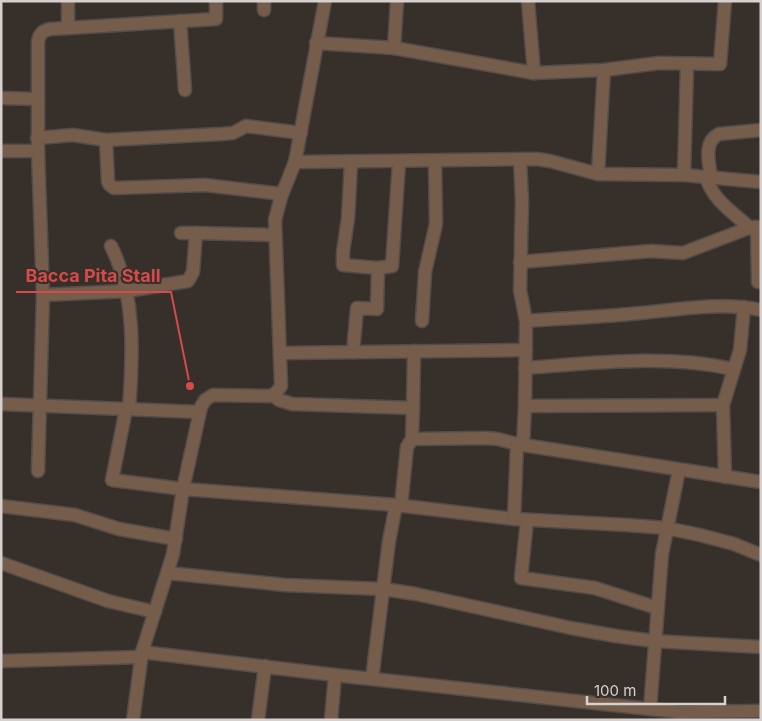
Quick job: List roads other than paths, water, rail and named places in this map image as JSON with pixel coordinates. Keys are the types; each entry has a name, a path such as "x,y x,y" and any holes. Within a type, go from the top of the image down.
{"street":[{"path":"68,1 68,28"},
{"path":"38,471 43,295 38,145 39,36 47,30 216,19 216,1"},
{"path":"133,720 141,654 168,573 199,412 205,400 213,395 266,397 273,395 281,386 275,220 294,162 301,133 325,1"},
{"path":"394,48 397,1"},
{"path":"528,1 534,74"},
{"path":"316,43 394,48 534,74 604,70 659,63 720,64 724,1"},
{"path":"180,21 186,90"},
{"path":"684,175 687,64"},
{"path":"598,174 604,70"},
{"path":"1,98 38,99"},
{"path":"1,151 38,145 73,135 106,140 233,133 246,126 301,133"},
{"path":"756,227 714,195 709,189 709,145 714,136 719,134 761,130"},
{"path":"106,140 108,182 114,188 205,185 282,194"},
{"path":"520,160 522,201 520,290 526,321 526,406 520,444 521,578 595,588 657,608"},
{"path":"294,162 550,161 598,174 684,175 761,182"},
{"path":"351,162 343,265 378,268 392,266 399,162"},
{"path":"422,321 425,272 436,224 435,162"},
{"path":"520,262 651,251 683,253 756,227"},
{"path":"756,227 758,282"},
{"path":"181,233 275,235"},
{"path":"43,295 127,291 188,281 193,272 196,233"},
{"path":"110,246 120,267 127,291 132,347 128,409 112,480 183,489 398,506 520,520 666,528 734,544 761,555"},
{"path":"353,352 357,308 377,309 378,268"},
{"path":"526,321 641,313 680,308 744,307 761,310"},
{"path":"725,477 723,405 740,350 744,307"},
{"path":"280,353 526,350"},
{"path":"372,679 383,590 407,447 412,439 414,351"},
{"path":"525,368 642,361 698,364 733,369"},
{"path":"273,395 279,400 292,404 413,408"},
{"path":"1,404 199,412"},
{"path":"526,406 723,405"},
{"path":"412,439 498,439 761,482"},
{"path":"650,710 662,554 679,470"},
{"path":"1,506 74,515 136,533 176,539"},
{"path":"1,562 108,601 155,612"},
{"path":"168,573 416,594 571,628 654,641 761,647"},
{"path":"1,661 141,654 265,666 650,710 679,716 761,711"},
{"path":"258,720 265,666"},
{"path":"331,720 335,675"}],"place":[{"name":"Bacca Pita Stall","path":"190,386"}]}
